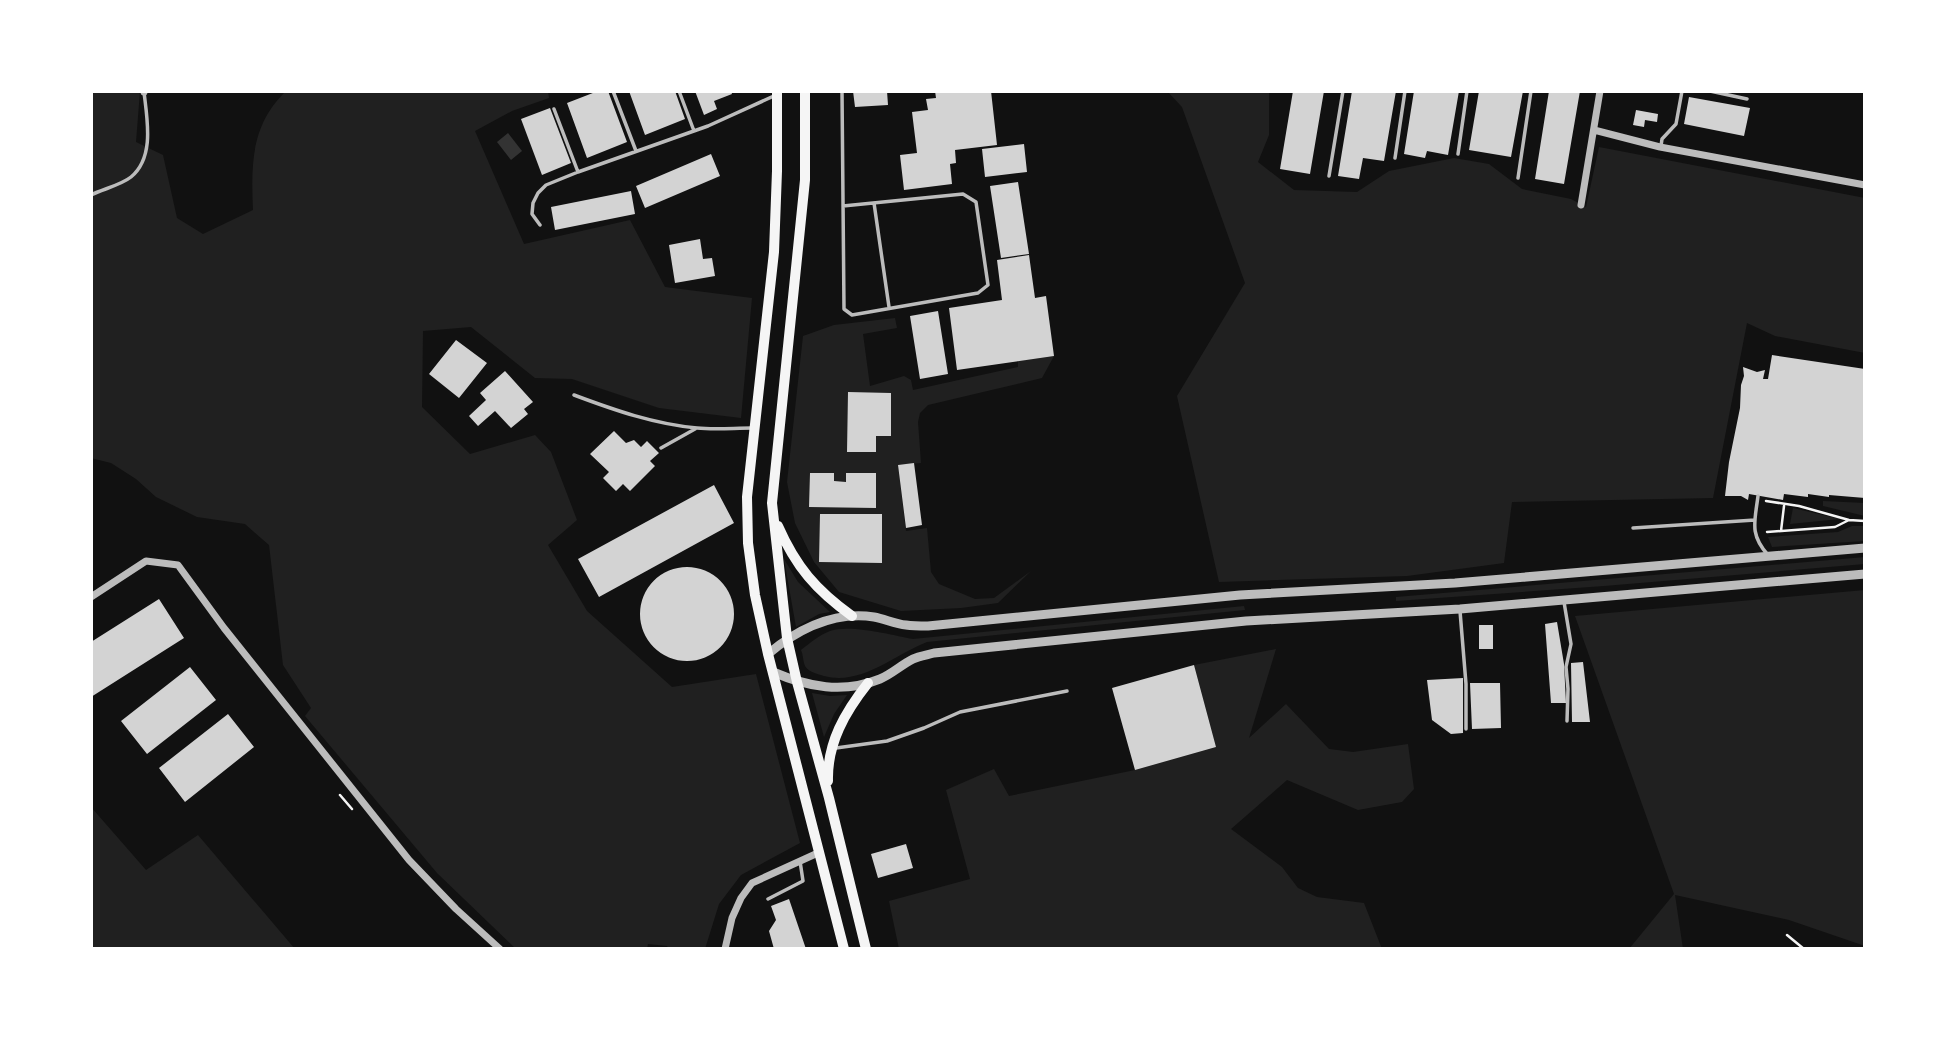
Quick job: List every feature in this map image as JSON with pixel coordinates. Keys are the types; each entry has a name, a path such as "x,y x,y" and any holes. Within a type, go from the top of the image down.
{"main road":[{"path":"805,91 805,180 772,503 787,638 866,949"},
{"path":"777,92 774,251 747,497 748,543 755,595 768,654 844,949"},
{"path":"772,503 787,548 800,568 815,586 852,616"},
{"path":"829,798 828,773 832,748 840,725 868,683"}],"street":[{"path":"1581,205 1600,91"},
{"path":"1594,130 1660,147 1865,185"},
{"path":"768,654 787,638 808,627 852,616 928,626 1240,595 1455,583 1865,548"},
{"path":"91,597 146,561 178,565 409,860 456,909 500,949"},
{"path":"773,671 797,682 844,688 882,678 913,659 934,653 1246,621 1458,609 1865,574"},
{"path":"725,949 732,918 741,898 752,883 820,852"}],"lane":[{"path":"613,91 636,152"},
{"path":"679,91 694,131"},
{"path":"842,91 843,206 844,309 852,315 978,293 988,285 976,201 963,194 843,206"},
{"path":"1329,176 1343,91"},
{"path":"1395,158 1405,91"},
{"path":"1458,154 1467,91"},
{"path":"1518,178 1531,91"},
{"path":"1660,147 1662,139 1676,124 1682,91"},
{"path":"1710,91 1747,99"},
{"path":"91,195 131,177 144,162 148,142 144,92"},
{"path":"540,225 533,214 533,203 546,185 694,131 777,92"},
{"path":"554,109 578,172"},
{"path":"874,203 890,307"},
{"path":"574,395 652,421 697,428 755,428"},
{"path":"661,448 697,428"},
{"path":"1758,498 1754,533 1760,547 1770,557"},
{"path":"1633,528 1755,520"},
{"path":"1564,600 1571,644 1566,667 1567,721"},
{"path":"1458,609 1466,684 1466,729"},
{"path":"832,748 887,741 960,712 1067,691"},
{"path":"768,899 803,881 800,861"}],"path":[{"path":"1758,498 1849,520 1865,521"},
{"path":"1781,531 1784,505"},
{"path":"1754,533 1835,527 1849,520"},
{"path":"1787,935 1804,949"}],"shaded area":[{"path":"91,91 140,91 136,142 163,155 177,218 203,234 253,210 253,161 260,131 274,104 286,91 548,91 549,98 512,111 475,131 524,244 630,220 665,287 752,298 741,418 659,408 572,379 535,378 471,327 423,331 422,407 470,454 535,435 551,452 577,520 548,545 587,611 672,687 756,674 800,843 741,875 719,904 705,949 669,949 667,946 648,944 647,949 516,949 437,873 305,716 311,708 283,665 269,545 245,524 197,517 156,497 136,479 111,463 91,458"},
{"path":"1167,91 1269,91 1269,135 1258,162 1294,190 1357,192 1389,171 1454,158 1489,164 1522,189 1571,199 1586,207 1599,147 1865,198 1865,353 1775,336 1747,323 1713,498 1512,502 1504,563 1407,576 1219,582 1177,396 1245,283 1182,107"},
{"path":"508,133 522,151 511,160 497,142"},
{"path":"895,318 897,328 863,334 870,386 904,376 911,380 913,390 1018,367 1018,361 1054,356 1042,378 928,405 920,413 918,422 921,463 898,465 906,531 927,528 931,572 939,584 975,599 994,598 1031,571 998,603 901,611 839,592 814,562 795,523 787,482 803,336 834,325"},
{"path":"1823,501 1865,503 1865,516 1823,506"},
{"path":"1793,508 1840,519 1790,524"},
{"path":"1852,526 1865,526 1865,541 1772,547 1768,537 1838,532"},
{"path":"1865,557 1865,564 1396,601 1396,597"},
{"path":"784,559 798,582 830,612 819,614 796,627"},
{"path":"1865,590 1865,946 1789,920 1675,895 1683,949 1629,949 1674,894 1575,616"},
{"path":"1244,606 1245,610 927,642 877,668 851,677 824,676 811,671 805,666 801,650 822,635 838,629 871,631 913,639"},
{"path":"1276,649 1249,738 1286,704 1329,749 1353,752 1408,744 1414,789 1402,802 1358,810 1287,780 1231,829 1282,867 1298,888 1317,897 1364,903 1382,949 899,949 889,901 970,879 946,790 994,769 1009,796 1135,770 1216,747 1194,665"},
{"path":"812,693 847,695 834,714 824,737"},
{"path":"91,807 146,870 198,835 295,949 91,949"}],"building":[{"path":"598,91 608,91 627,142 587,158 567,103"},
{"path":"629,91 675,91 685,119 645,135"},
{"path":"695,91 731,91 732,94 714,101 717,109 704,115"},
{"path":"853,91 887,91 888,105 855,107"},
{"path":"935,91 991,91 997,145 955,150 956,163 950,164 952,184 904,190 900,155 917,153 912,112 928,110 926,99 936,98"},
{"path":"1293,91 1324,91 1310,174 1280,169"},
{"path":"1352,91 1396,91 1384,161 1363,158 1359,179 1338,176"},
{"path":"1414,91 1459,91 1448,155 1427,151 1425,158 1404,154"},
{"path":"1479,91 1523,91 1511,157 1469,150"},
{"path":"1549,91 1580,91 1564,184 1535,179"},
{"path":"1689,97 1750,108 1744,136 1684,124"},
{"path":"550,108 571,163 542,175 521,119"},
{"path":"1636,110 1658,114 1657,122 1645,120 1644,127 1633,125"},
{"path":"1024,144 1027,172 985,177 982,149"},
{"path":"711,154 720,176 645,208 636,186"},
{"path":"1018,182 1029,254 1001,258 990,186"},
{"path":"631,191 635,214 555,230 551,207"},
{"path":"700,239 703,259 712,258 715,276 675,283 669,245"},
{"path":"1029,255 1035,298 1046,296 1054,356 957,370 949,308 1002,300 997,260"},
{"path":"938,311 948,374 920,379 910,316"},
{"path":"456,340 487,363 459,398 429,374"},
{"path":"1772,355 1865,369 1865,498 1784,494 1783,500 1749,494 1748,500 1741,496 1725,496 1740,408 1743,367 1757,372 1765,370 1763,379 1768,379"},
{"path":"505,371 533,402 524,409 528,414 511,428 495,411 478,426 469,416 486,400 480,393"},
{"path":"848,392 891,393 891,436 876,436 876,452 847,452"},
{"path":"614,431 626,443 634,440 641,447 647,441 659,453 650,461 655,466 630,491 623,484 616,491 603,478 609,472 590,454"},
{"path":"914,463 922,525 906,528 898,465"},
{"path":"810,473 834,473 834,481 846,482 846,473 876,473 876,508 809,507"},
{"path":"714,485 734,523 599,597 578,559"},
{"path":"820,514 882,514 882,563 819,562"},
{"path":"678,567 696,567 721,580 731,596 734,614 731,632 721,648 696,661 678,661 653,648 640,623 640,605 653,580"},
{"path":"159,599 184,638 91,697 91,642"},
{"path":"1557,622 1564,664 1566,703 1551,703 1545,624"},
{"path":"1479,625 1493,625 1493,649 1479,649"},
{"path":"1583,662 1590,722 1572,722 1571,663"},
{"path":"1194,665 1216,747 1135,770 1112,688"},
{"path":"190,667 216,700 147,754 121,721"},
{"path":"1463,678 1463,733 1451,734 1432,720 1427,680"},
{"path":"1470,683 1500,683 1501,728 1472,729"},
{"path":"228,714 254,747 185,802 159,768"},
{"path":"906,844 913,868 878,878 871,854"},
{"path":"789,899 806,949 774,949 769,931 776,920 771,906"}]}
